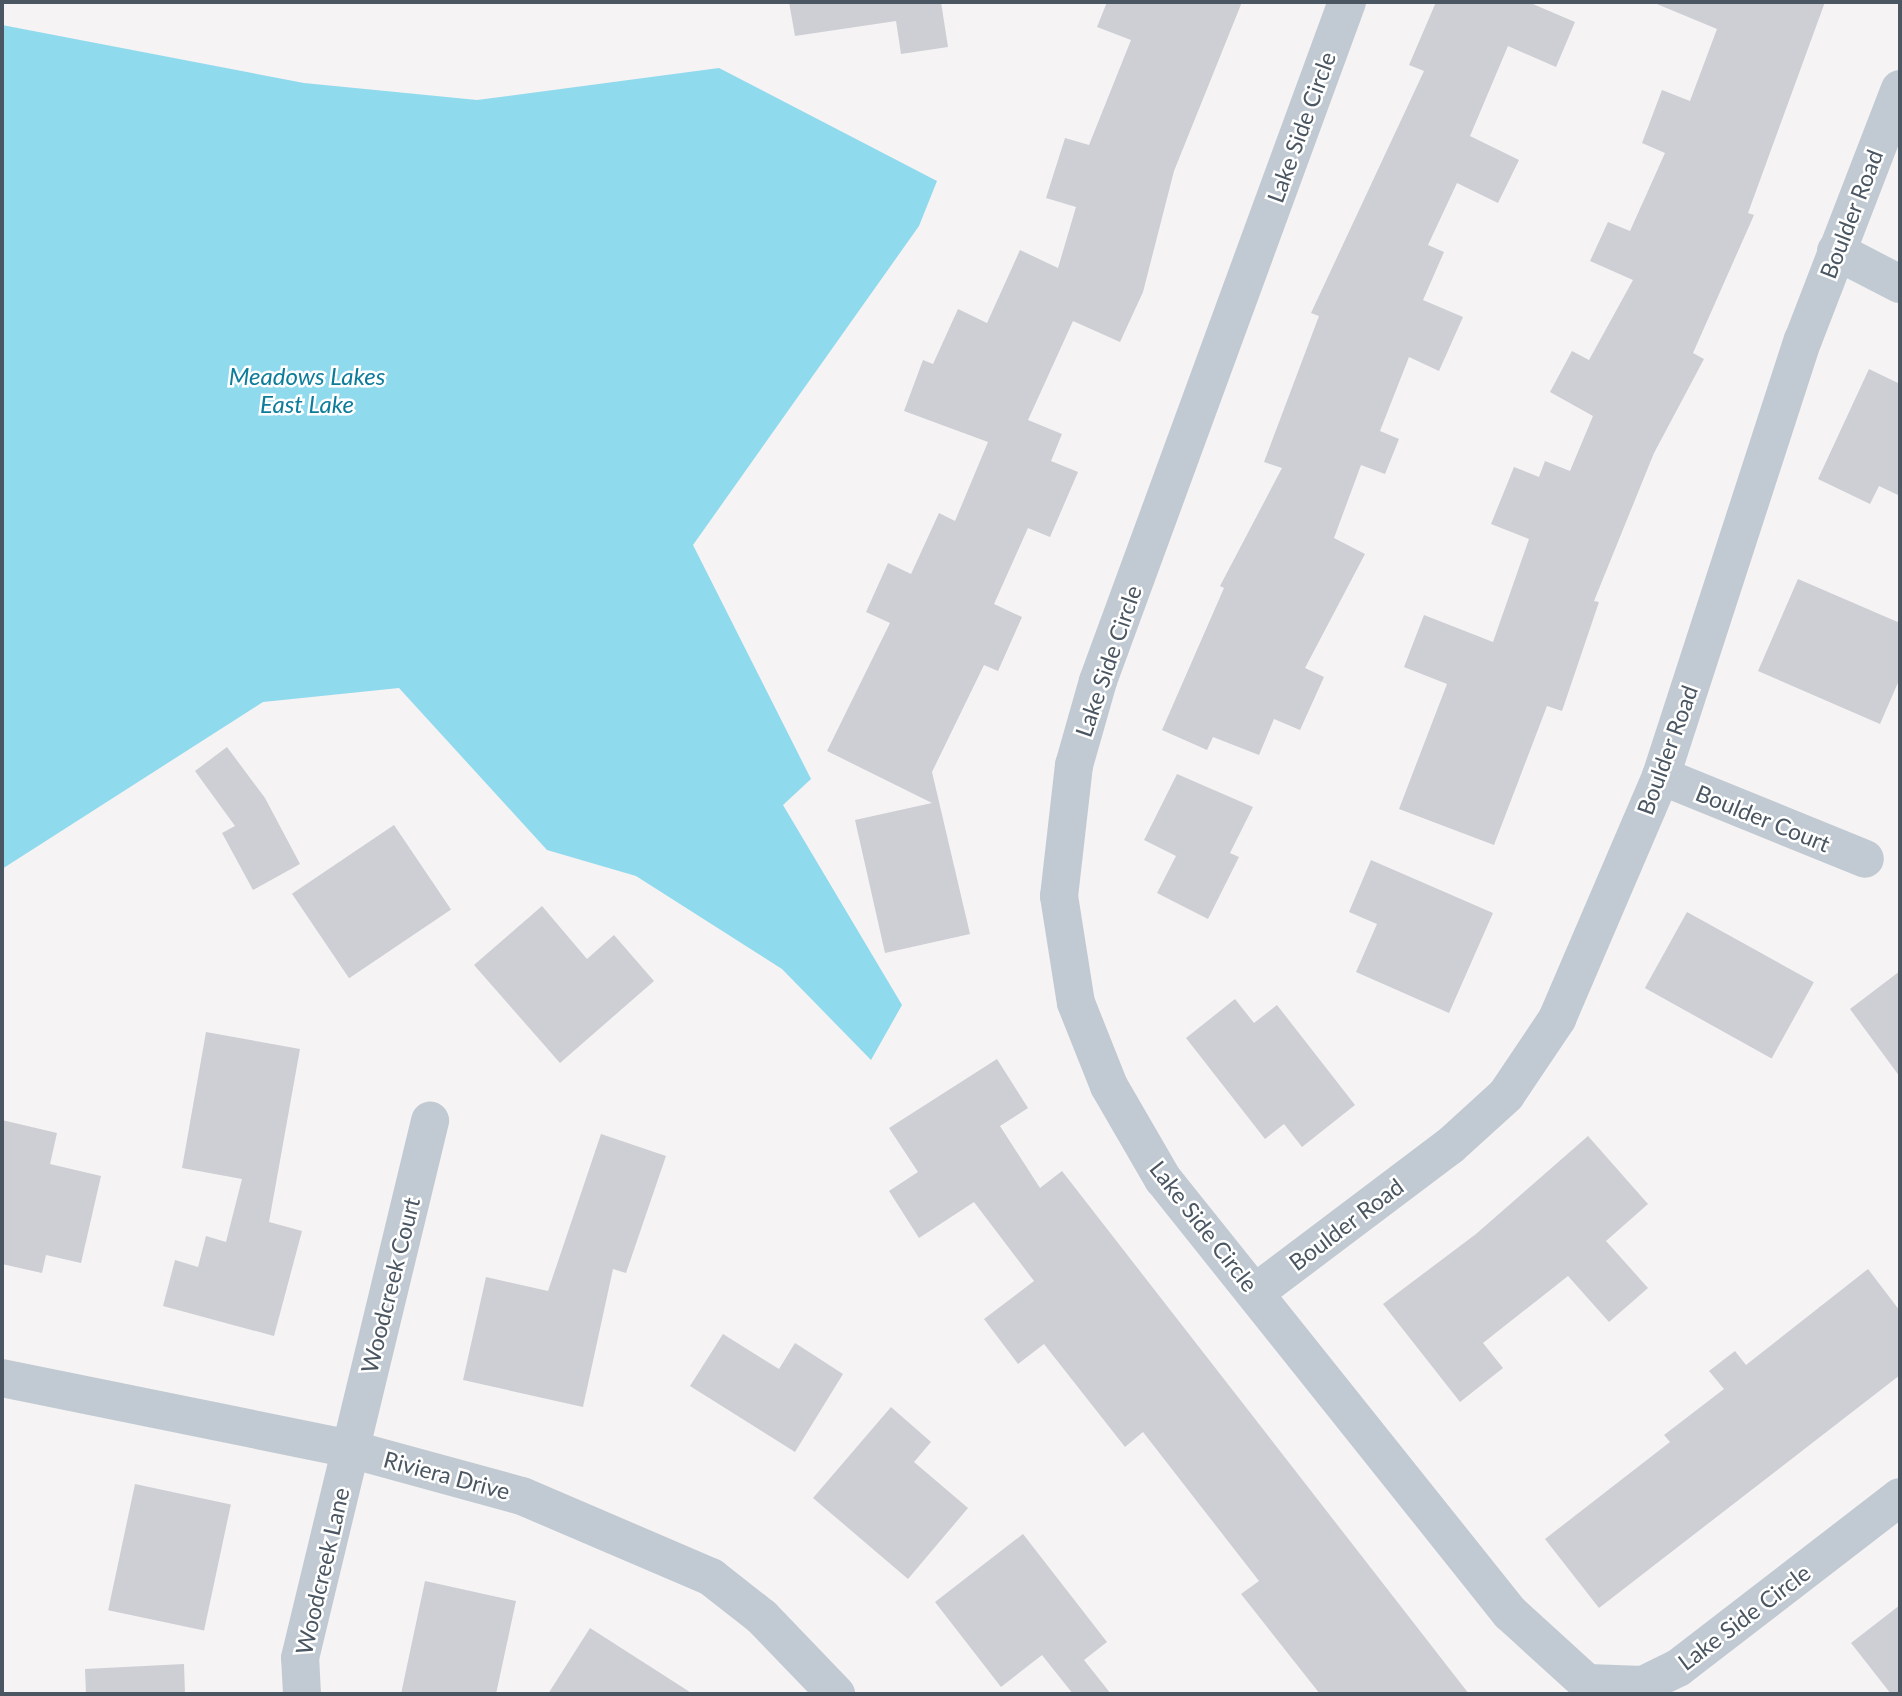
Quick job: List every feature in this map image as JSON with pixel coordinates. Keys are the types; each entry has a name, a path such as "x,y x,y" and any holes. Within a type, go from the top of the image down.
{"street":[{"name":"Lake Side Circle","path":"1347,2 1098,681 1074,765 1059,896 1076,1003 1109,1086 1163,1179 1510,1613 1587,1683 1643,1685 1678,1668 1900,1497"},
{"name":"Boulder Road","path":"1256,1292 1450,1146 1506,1095 1557,1018 1661,776 1836,251 1900,89"},
{"path":"1836,251 1900,284"},
{"name":"Boulder Court","path":"1661,776 1865,859"},
{"name":"Woodcreek Court","path":"350,1449 430,1121"},
{"name":"Riviera Drive","path":"2,1378 350,1449 522,1496 711,1577 762,1617 836,1694"},
{"name":"Woodcreek Lane","path":"302,1694 300,1658 350,1449"}],"water":[{"name":"Meadows Lakes East Lake","path":"2,25 304,83 477,100 719,68 937,181 919,226 693,545 811,779 783,805 902,1005 871,1060 782,969 636,876 547,850 399,688 263,702 2,869"}],"building":[{"path":"789,2 941,2 948,47 901,54 896,21 795,36"},
{"path":"1107,2 1242,2 1174,171 1143,292 1120,342 1073,321 1028,420 1062,434 1051,461 1078,472 1050,537 1028,528 994,604 1022,617 998,671 984,665 932,772 970,934 885,953 855,820 932,803 827,751 890,623 866,612 888,563 911,574 939,513 955,521 988,442 904,411 923,360 933,364 958,309 987,323 1020,250 1058,268 1076,207 1046,198 1065,138 1089,145 1131,40 1097,27"},
{"path":"1436,2 1528,2 1575,22 1556,67 1508,46 1470,136 1519,160 1498,203 1457,183 1428,245 1444,252 1423,300 1463,317 1439,371 1409,357 1380,431 1399,439 1385,474 1361,465 1334,538 1365,554 1305,668 1324,677 1300,730 1274,719 1259,755 1213,737 1207,750 1162,730 1224,588 1220,586 1282,468 1264,462 1319,316 1311,313 1424,71 1409,65"},
{"path":"1652,2 1825,2 1748,213 1754,215 1693,353 1704,359 1654,453 1594,601 1599,602 1562,711 1547,706 1494,845 1399,809 1447,684 1404,667 1424,615 1493,642 1529,539 1491,524 1514,467 1539,477 1545,461 1570,471 1593,416 1550,392 1572,351 1589,360 1633,280 1590,261 1608,222 1630,231 1665,153 1642,143 1662,90 1690,101 1717,29"},
{"path":"1869,369 1900,384 1900,496 1879,486 1870,504 1818,479"},
{"path":"1798,579 1900,623 1900,678 1880,724 1758,671"},
{"path":"227,747 265,798 300,864 253,890 222,833 235,826 195,771"},
{"path":"1177,774 1253,807 1230,853 1239,857 1208,919 1157,893 1176,856 1144,840"},
{"path":"394,825 451,910 349,978 292,894"},
{"path":"1371,860 1493,913 1449,1013 1356,972 1377,924 1349,912"},
{"path":"542,906 587,959 614,935 654,981 560,1063 474,965"},
{"path":"1687,912 1814,982 1772,1058 1645,988"},
{"path":"1900,971 1900,1077 1850,1009"},
{"path":"1235,999 1254,1023 1277,1005 1355,1105 1302,1147 1284,1124 1265,1139 1186,1038"},
{"path":"206,1032 300,1049 269,1222 302,1231 274,1336 163,1306 175,1260 198,1267 206,1236 226,1242 242,1179 182,1168"},
{"path":"997,1059 1028,1108 1000,1126 1040,1188 1062,1171 1469,1694 1320,1694 1241,1594 1259,1581 1143,1432 1125,1447 1044,1344 1018,1364 984,1319 1034,1281 974,1202 919,1238 889,1191 918,1172 889,1128"},
{"path":"2,1120 57,1133 50,1164 101,1176 81,1263 46,1255 42,1273 2,1264"},
{"path":"601,1134 666,1156 626,1273 613,1269 583,1407 463,1380 486,1277 548,1291"},
{"path":"1588,1136 1648,1204 1606,1241 1648,1288 1609,1322 1568,1276 1483,1343 1503,1368 1460,1402 1383,1304 1476,1234"},
{"path":"1868,1269 1900,1311 1900,1375 1599,1608 1545,1539 1670,1442 1664,1435 1724,1389 1709,1371 1735,1351 1746,1365"},
{"path":"723,1334 779,1369 795,1343 843,1374 795,1452 690,1386"},
{"path":"891,1407 931,1442 914,1462 968,1508 908,1579 813,1498"},
{"path":"135,1484 231,1504 204,1631 108,1610"},
{"path":"1023,1534 1107,1642 1084,1660 1111,1694 1073,1694 1042,1655 1001,1687 935,1602"},
{"path":"425,1581 516,1601 496,1694 401,1694"},
{"path":"1900,1605 1900,1694 1891,1694 1851,1643"},
{"path":"590,1628 693,1694 548,1694"},
{"path":"184,1664 185,1694 86,1694 85,1669"}]}
